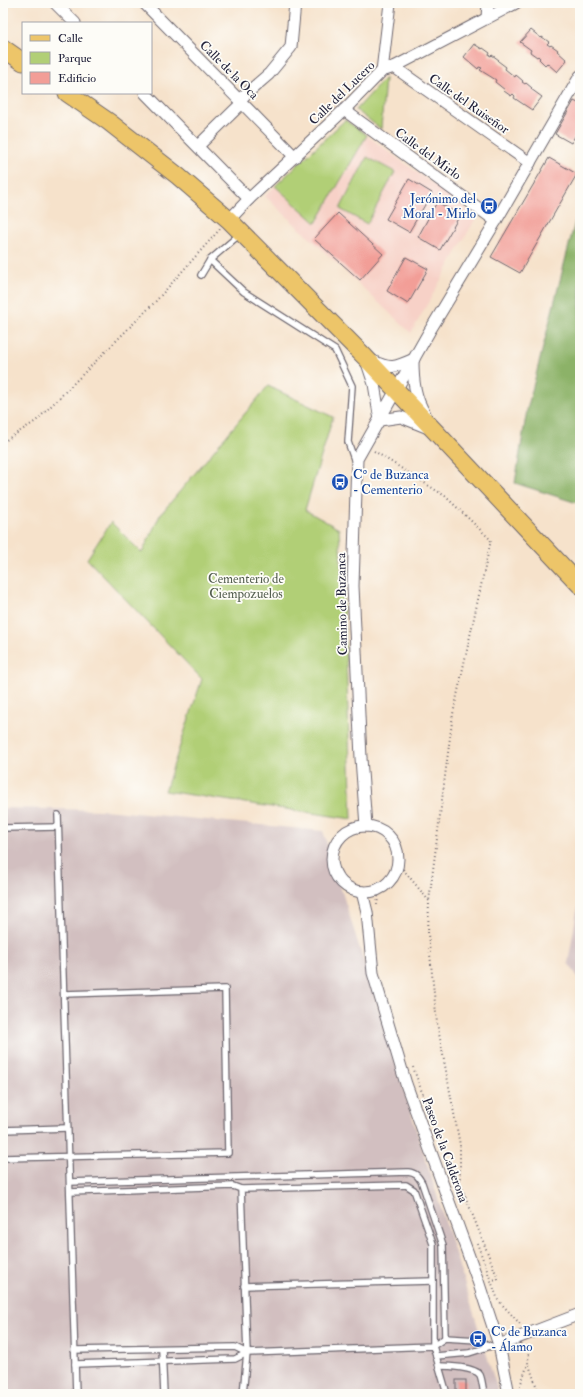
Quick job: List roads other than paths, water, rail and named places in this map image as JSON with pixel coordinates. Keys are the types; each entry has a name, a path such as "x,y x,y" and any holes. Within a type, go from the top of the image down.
{"main road":[{"path":"3,48 22,61"},
{"path":"68,94 109,122 178,176 229,220 365,357 580,584"}],"street":[{"path":"55,3 74,22"},
{"name":"Calle de la Oca","path":"144,3 295,157"},
{"path":"198,146 240,101 268,74 291,47 295,3"},
{"path":"382,71 390,3"},
{"path":"487,18 488,3"},
{"name":"Calle del Lucero","path":"229,220 249,199 344,110 382,71 394,67 516,3"},
{"name":"Calle del Ruiseñor","path":"394,67 530,163"},
{"name":"Camino de Buzanca","path":"366,826 361,758 354,586 357,459 429,332 496,221 580,76"},
{"path":"146,94 249,199"},
{"name":"Calle del Mirlo","path":"344,110 496,221"},
{"path":"365,357 384,366 398,366 414,359 413,378 419,404 434,430"},
{"path":"365,357 374,384 380,420 401,418 434,430"},
{"path":"366,826 376,828 391,838 398,852 398,863 392,879 386,885 371,891 351,888 340,879 333,866 333,855 337,842 345,833 356,827 366,826"},
{"name":"Paseo de la Calderona","path":"371,891 373,974 406,1084 478,1281 494,1346 509,1394"},
{"path":"494,1346 580,1314"}],"lane":[{"path":"200,275 210,260 242,233"},
{"path":"210,260 244,292 335,350 352,386 348,442 357,469"},
{"path":"58,815 76,1394"},
{"path":"3,828 58,827"},
{"path":"3,1158 228,1153 225,989 64,994"},
{"path":"3,1130 67,1128"},
{"path":"70,1182 414,1173 418,1176 422,1183 443,1245 445,1338"},
{"path":"70,1192 233,1186 241,1189 406,1185 414,1190 433,1244 433,1346 447,1394"},
{"path":"241,1189 247,1353 243,1394"},
{"path":"244,1286 433,1280"},
{"path":"75,1364 235,1359 247,1353 433,1346 445,1338 478,1340 494,1346"},
{"path":"436,1356 468,1353 494,1346"},
{"path":"74,1350 235,1347 247,1353"},
{"path":"162,1349 164,1394"},
{"path":"439,1366 454,1366 476,1371 480,1375 484,1394"}],"place":[{"name":"Jerónimo del Moral - Mirlo","path":"489,206"},
{"name":"Cº de Buzanca - Cementerio","path":"340,482"},
{"name":"Cº de Buzanca - Álamo","path":"478,1339"}],"park label":[{"name":"Cementerio de Ciempozuelos","path":"246,586"}]}
